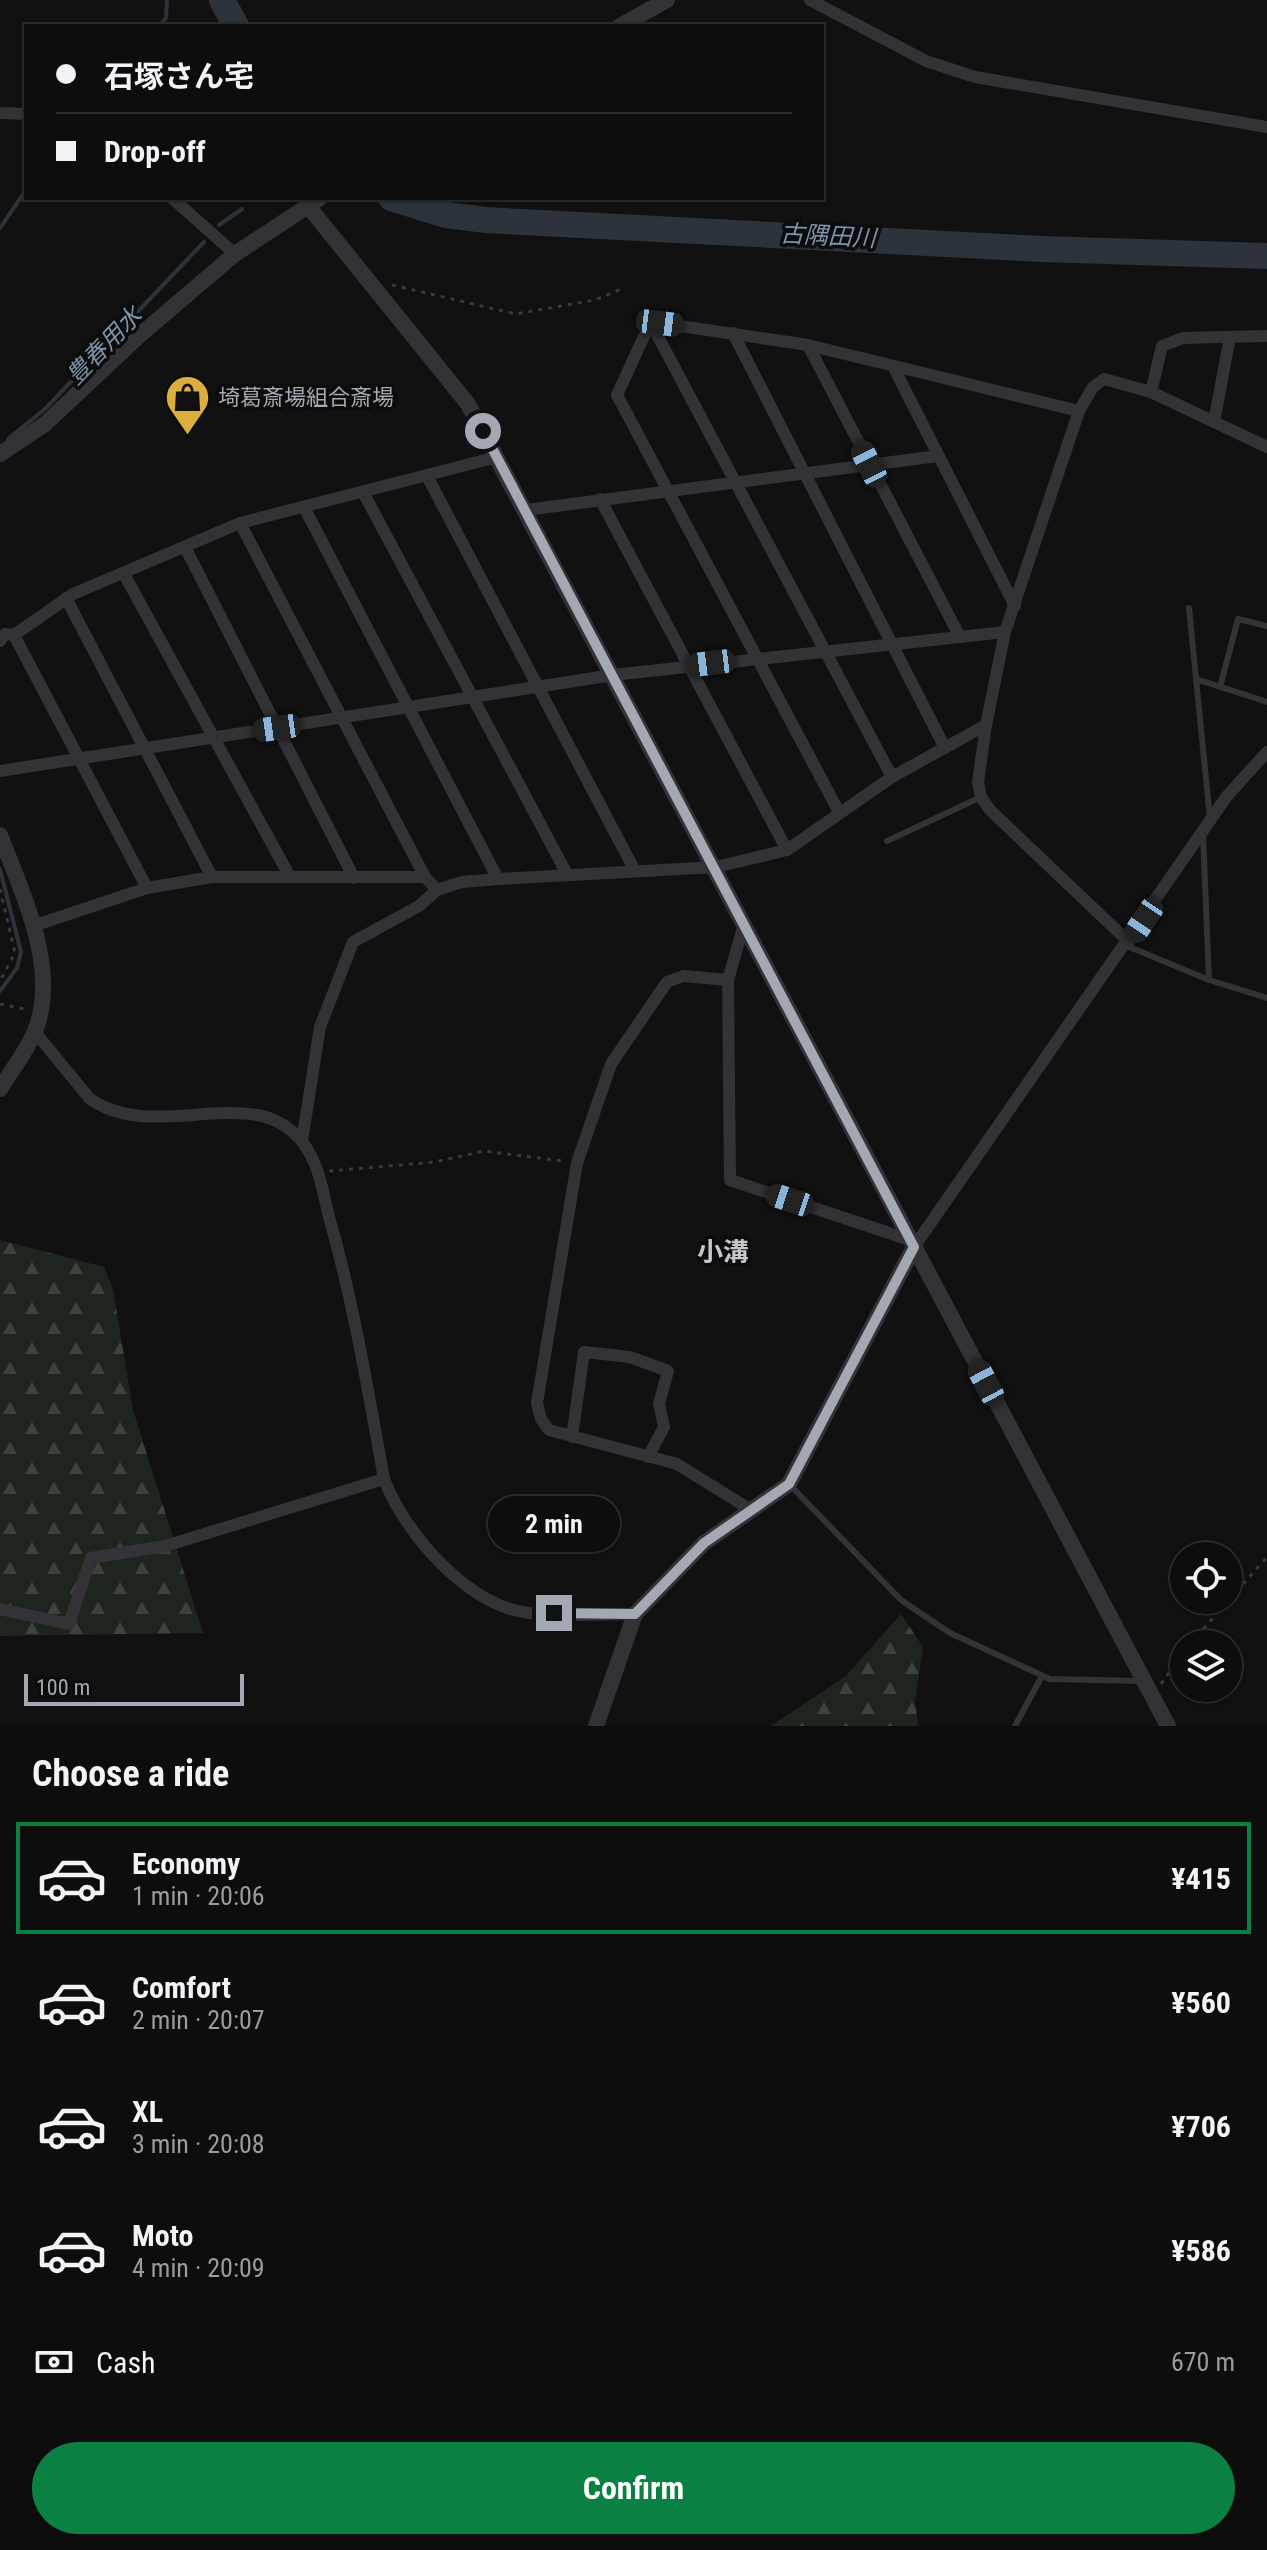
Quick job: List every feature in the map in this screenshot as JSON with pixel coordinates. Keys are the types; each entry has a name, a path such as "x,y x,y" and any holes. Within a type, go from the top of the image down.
{"street":[{"path":"624,24 667,0"},
{"path":"810,0 926,61 975,77 1267,127"},
{"path":"0,113 24,114"},
{"path":"174,200 235,254"},
{"path":"0,454 45,424 140,335 235,254 314,202 374,289 468,404 716,867 1168,1726"},
{"path":"839,812 617,395 646,332 660,323 808,345 1079,411"},
{"path":"653,327 892,777"},
{"path":"733,333 945,748"},
{"path":"1151,392 1162,346 1183,338 1267,336"},
{"path":"1214,422 1230,337"},
{"path":"808,345 960,637"},
{"path":"894,368 1015,606"},
{"path":"1128,944 990,810 981,797 978,782 986,725 1005,632 1079,411 1093,387 1104,379 1151,392 1267,447"},
{"path":"526,510 938,456"},
{"path":"0,641 5,634 14,635 66,598 240,523 305,509 497,457"},
{"path":"427,476 635,871"},
{"path":"363,492 567,874"},
{"path":"600,499 787,850"},
{"path":"305,509 498,879"},
{"path":"240,523 425,877 437,890"},
{"path":"185,547 354,878"},
{"path":"124,574 289,875"},
{"path":"66,598 212,877"},
{"path":"0,771 613,675 1005,632"},
{"path":"14,635 147,888"},
{"path":"302,1141 320,1027 353,942 419,906 437,890 462,882 498,879 716,867 787,850 892,777 986,725"},
{"path":"596,1726 635,1614 704,1543 789,1484 912,1244 1128,944 1206,828 1265,756"},
{"path":"0,835 33,926 41,965 40,1013 35,1032 0,1089"},
{"path":"33,926 147,888 212,877 425,877"},
{"path":"744,924 728,980 730,1180 912,1244"},
{"path":"728,980 683,976 667,982 611,1064 577,1163 537,1403 549,1430 677,1464 751,1510"},
{"path":"35,1032 90,1099 100,1106 148,1117 255,1115 276,1120 302,1141 317,1172 352,1297 384,1479 394,1506 445,1569 500,1602 527,1613 635,1614"},
{"path":"572,1437 584,1352 630,1357 668,1371 659,1404 664,1427 648,1457"},
{"path":"0,1609 69,1624 91,1558 165,1546 384,1479"}],"lane":[{"path":"1189,608 1206,828 1209,980"},
{"path":"1220,687 1238,619 1267,626"},
{"path":"1196,679 1267,702"},
{"path":"887,841 981,797"},
{"path":"1128,944 1209,980 1267,998"},
{"path":"789,1484 901,1600 950,1633 1042,1676 1143,1682"},
{"path":"1015,1726 1042,1676"}],"path":[{"path":"374,289 395,284 516,314 595,300 621,289"},
{"path":"0,889 15,953 0,981"},
{"path":"0,1004 40,1013"},
{"path":"317,1172 435,1162 484,1151 577,1163"},
{"path":"1202,1630 1267,1557"},
{"path":"1152,1697 1170,1671"}],"green space":[{"path":"0,1240 104,1267 113,1289 133,1410 203,1633 0,1636"},
{"path":"901,1614 923,1647 915,1701 918,1726 771,1726 846,1676"}],"waterway":[{"name":"豊春用水","path":"161,24 166,18 167,0"},
{"name":"古隅田川","path":"222,0 235,24"},
{"name":"豊春用水","path":"0,228 24,193"},
{"name":"古隅田川","path":"397,200 446,215 486,220 1042,249 1267,256"},
{"name":"豊春用水","path":"219,225 242,209"},
{"name":"豊春用水","path":"8,439 45,409 204,242"},
{"name":"豊春用水","path":"0,869 21,952 17,968 0,991"}],"place":[{"name":"埼葛斎場組合斎場","path":"187,436"}],"district":[{"name":"小溝","path":"723,1252"}],"route":[{"path":"483,431 914,1247 789,1484 704,1543 635,1614 554,1613"}]}
